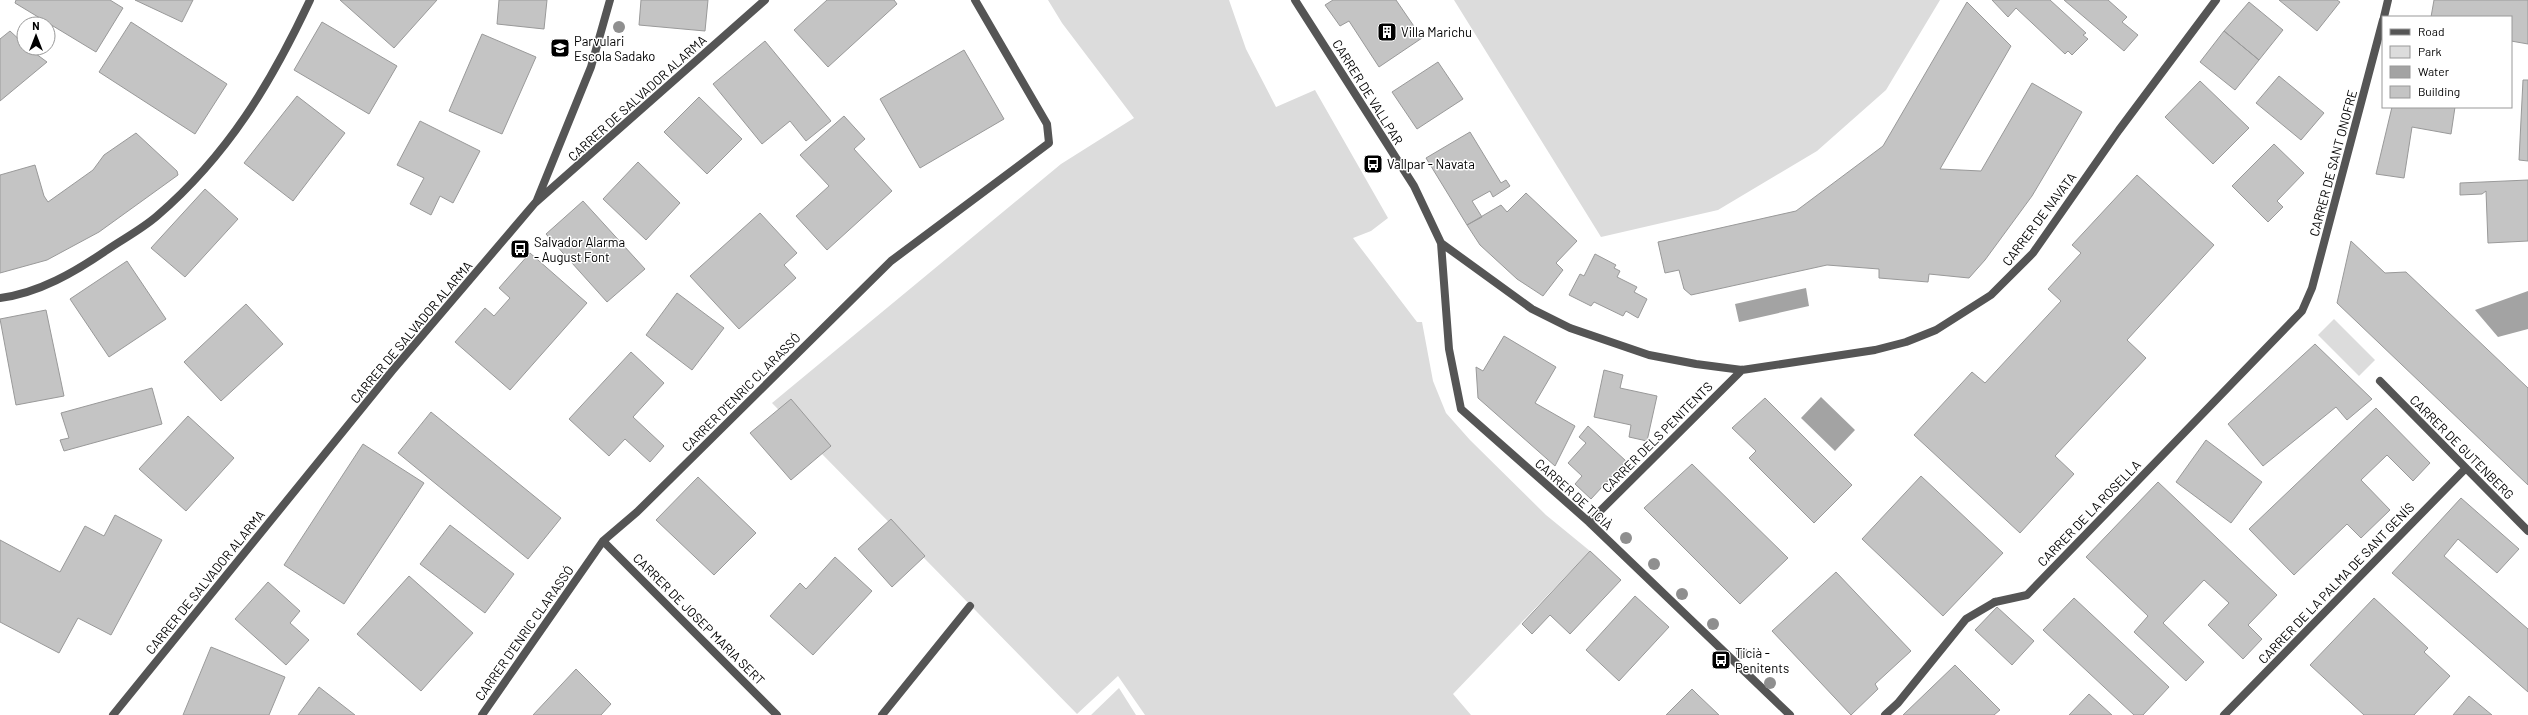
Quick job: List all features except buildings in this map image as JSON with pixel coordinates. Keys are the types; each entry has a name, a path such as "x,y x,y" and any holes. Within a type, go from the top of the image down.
{"street":[{"path":"0,298 15,296 74,272 156,217 200,176 240,126 296,29 310,0"},
{"path":"536,203 591,67 610,0"},
{"name":"CARRER DE SALVADOR ALARMA","path":"113,715 392,371 536,203 765,0"},
{"name":"CARRER D'ENRIC CLARASSÓ","path":"482,715 603,541 637,512 891,261 1049,143 1048,124 975,0"},
{"name":"CARRER DE VALLPAR","path":"1295,0 1414,186 1441,243 1526,305 1570,328 1649,355 1696,364 1742,370"},
{"name":"CARRER DE NAVATA","path":"1742,370 1875,350 1906,342 1936,330 1991,295 2033,253 2119,130 2216,0"},
{"path":"2384,16 2388,0"},
{"name":"CARRER DE SANT ONOFRE","path":"2302,311 2312,288 2382,24"},
{"name":"CARRER DE TICIÀ","path":"1441,243 1449,349 1461,409 1589,522 1790,715"},
{"name":"CARRER DE LA ROSELLA","path":"1885,715 1898,703 1966,619 1995,602 2027,594 2302,311"},
{"name":"CARRER DELS PENITENTS","path":"1589,522 1742,370"},
{"name":"CARRER DE GUTENBERG","path":"2380,381 2528,531"},
{"name":"CARRER DE LA PALMA DE SANT GENÍS","path":"2224,715 2466,468"},
{"name":"CARRER DE JOSEP MARIA SERT","path":"603,541 778,715"},
{"path":"882,715 970,606"}],"green space":[{"path":"1048,0 1229,0 1246,49 1276,107 1315,90 1388,218 1371,231 1353,238 1417,322 1422,322 1433,381 1446,413 1470,440 1546,515 1590,551 1453,694 1471,715 1145,715 1118,676 1077,714 772,403 1061,164 1134,118 1062,23"},
{"path":"1454,0 1940,0 1886,90 1817,151 1718,210 1601,237"},
{"path":"2334,319 2375,360 2359,376 2318,335"},
{"path":"1119,688 1136,715 1091,715"}],"water":[{"path":"1806,288 1809,306 1739,322 1735,304"},
{"path":"2528,291 2528,329 2498,337 2475,310"},
{"path":"1821,397 1855,430 1835,451 1801,418"}],"place":[{"name":"Villa Marichu","path":"1387,32"},
{"name":"Parvulari Escola Sadako","path":"560,48"},
{"name":"Vallpar - Navata","path":"1373,164"},
{"name":"Salvador Alarma - August Font","path":"520,249"},
{"name":"Ticià - Penitents","path":"1721,660"}]}
